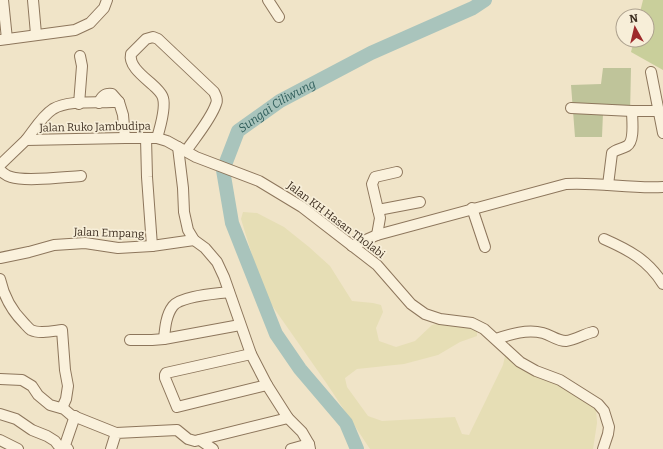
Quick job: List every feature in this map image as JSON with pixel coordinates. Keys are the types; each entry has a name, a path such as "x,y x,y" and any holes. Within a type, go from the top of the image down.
{"street":[{"path":"3,0 3,39 81,28 90,23 104,8 107,0"},
{"path":"33,0 36,34"},
{"path":"268,0 279,17"},
{"path":"157,138 164,105 163,97 133,66 130,57 131,54 146,39 154,37 158,39 214,92 217,98 216,104 206,121 182,149 184,212 188,230 194,240 205,248 217,262 251,354 267,385 288,418 302,432 309,446 291,449"},
{"path":"79,104 82,66 80,56"},
{"path":"651,72 660,98 658,111 662,129"},
{"path":"26,140 46,115 52,110 67,105 119,102 123,115 125,138"},
{"path":"571,108 658,111"},
{"path":"608,185 612,153 615,150 628,146 631,141 633,129 632,111"},
{"path":"146,138 152,246"},
{"name":"Jalan Ruko Jambudipa","path":"0,165 26,140 157,138 167,141 196,156"},
{"name":"Jalan KH Hasan Tholabi","path":"196,156 259,181 302,206 377,265 411,304 425,314 440,319 472,323 484,329 520,362 536,371 560,380 598,404 604,412 609,427 603,449"},
{"path":"0,170 4,174 11,177 38,178 81,176"},
{"path":"377,235 380,218 372,184 373,180 375,177 397,172"},
{"path":"352,246 377,235 472,208 566,184 608,185 635,188 663,187"},
{"path":"378,210 420,202"},
{"path":"472,208 485,247"},
{"path":"604,239 623,247 644,261 661,276"},
{"name":"Jalan Empang","path":"0,258 54,245 85,243 118,248 152,246 194,240"},
{"path":"0,279 9,305 30,330 40,332 62,330 65,370 68,386 66,399 62,408"},
{"path":"164,339 165,327 169,312 178,302 229,292"},
{"path":"130,340 164,339 240,325"},
{"path":"496,339 512,333 534,331 544,333 559,340 566,340 594,332"},
{"path":"251,354 166,373 165,378 177,407 267,385"},
{"path":"0,379 22,380 32,386 38,395 50,405 62,408 75,416 116,433 177,430 188,439 200,440 288,418"},
{"path":"0,414 16,419 32,430 48,436 58,445 66,448 75,416"},
{"path":"111,449 116,433"},
{"path":"0,440 18,449"},
{"path":"200,440 213,449"}],"shaded area":[{"path":"243,212 257,213 284,227 309,247 330,266 352,301 381,305 383,312 376,328 379,341 396,347 415,341 432,325 441,323 471,327 477,330 477,336 460,342 438,355 404,364 357,369 345,378 347,387 368,416 382,421 455,417 462,434 469,435 503,365 505,356 523,368 561,386 596,409 597,423 593,449 370,449 264,294 241,219"}],"green space":[{"path":"643,0 663,0 663,70 631,52 632,48 655,48 655,8 641,8"},
{"path":"603,68 631,68 630,114 603,113 602,137 575,137 571,85 601,84"}],"waterway":[{"name":"Sungai Ciliwung","path":"357,449 346,423 300,369 276,334 232,223 223,170 238,131 280,101 371,53 473,8 485,0"}]}
